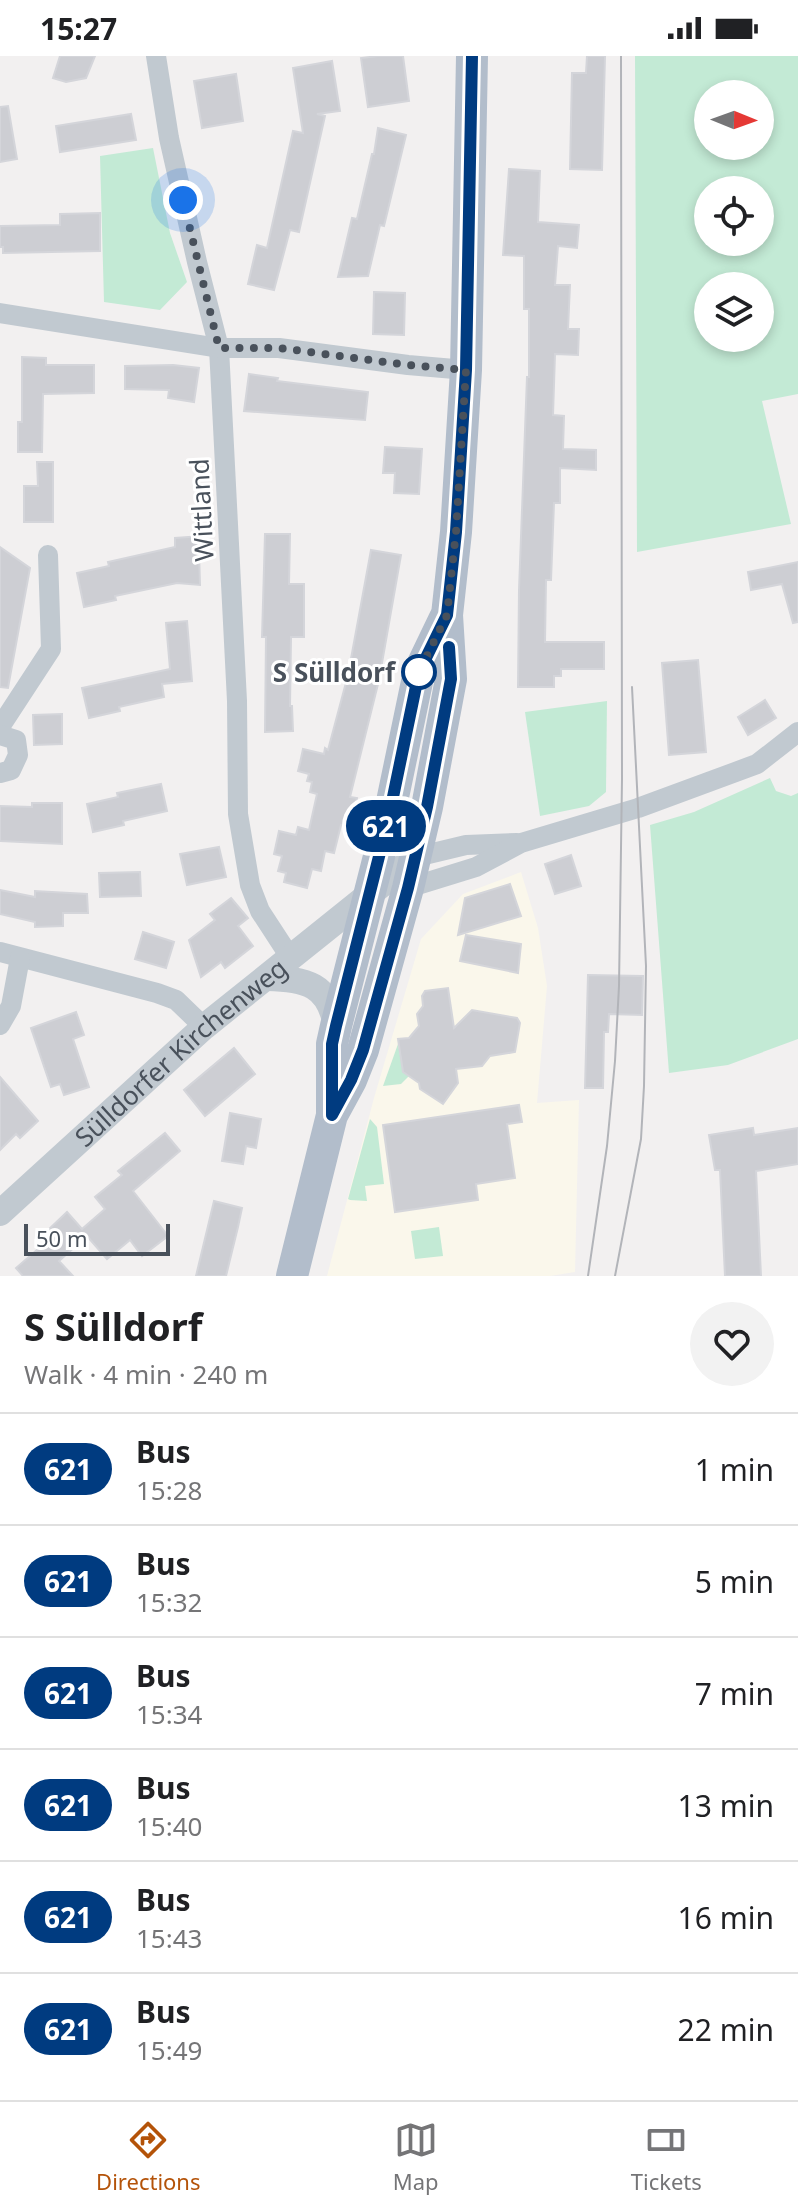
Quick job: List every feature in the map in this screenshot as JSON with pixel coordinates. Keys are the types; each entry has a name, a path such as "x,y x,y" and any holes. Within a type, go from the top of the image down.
{"main road":[{"path":"332,1115 363,1050 408,888 451,679 447,615 456,532 466,370 472,56"},
{"path":"292,1276 332,1115 332,1044 388,821 419,672 447,615"}],"street":[{"name":"Wittland","path":"156,56 169,138 219,348 237,701 238,814 250,885 260,911 290,957"},
{"path":"0,313 219,348 279,348 466,370"},
{"path":"0,727 51,649 48,555"},
{"name":"Sülldorfer Kirchenweg","path":"367,898 476,867 521,843 652,803 757,764 798,733"},
{"path":"0,735 16,740 18,755 11,770 0,773"},
{"name":"Sülldorfer Kirchenweg","path":"0,1213 204,1027 416,857 466,845 521,843"},
{"path":"0,1025 11,1006 10,955 176,1000 204,1027"},
{"path":"267,978 296,979 317,988 328,999 336,1026"}],"shaded area":[{"path":"521,872 538,928 547,986 537,1103 579,1100 575,1272 550,1276 327,1276 374,1098 421,939 463,894"}],"green space":[{"path":"635,56 798,56 798,394 762,401 791,524 637,552"},
{"path":"153,148 170,233 187,282 160,310 104,302 100,156"},
{"path":"607,701 606,792 589,806 540,816 525,712"},
{"path":"770,778 776,791 791,796 798,793 798,1039 728,1065 669,1073 650,825 694,812"},
{"path":"398,1044 403,1072 409,1076 401,1084 383,1086"},
{"path":"370,1119 377,1127 384,1184 365,1186 367,1201 350,1200 348,1199"},
{"path":"439,1227 443,1256 415,1259 411,1231"}],"building":[{"path":"60,56 95,56 86,78 66,82 53,78"},
{"path":"403,56 409,101 368,107 361,58"},
{"path":"587,56 605,56 602,170 570,169 572,73 586,73"},
{"path":"332,61 340,111 317,114 325,116 299,232 290,230 274,290 248,284 257,245 267,248 293,131 303,133 293,68"},
{"path":"236,74 243,121 202,128 194,81"},
{"path":"8,106 17,159 0,162 0,107"},
{"path":"131,114 136,140 60,152 56,126"},
{"path":"378,128 406,135 384,226 380,225 368,276 338,277 352,218 357,219"},
{"path":"509,169 540,171 538,222 579,225 577,248 558,246 555,285 570,285 568,329 579,329 578,355 555,354 553,415 564,416 563,449 596,450 596,470 560,468 560,503 554,503 551,580 546,580 545,642 604,642 604,669 561,669 561,676 554,676 554,687 518,687 529,309 524,309 524,256 503,255"},
{"path":"100,213 100,251 3,253 3,247 0,247 0,226 60,225 60,214"},
{"path":"374,292 405,293 404,335 373,334"},
{"path":"22,357 46,358 46,365 94,365 94,393 43,394 42,452 18,452 18,422 22,422"},
{"path":"125,366 199,368 194,402 168,398 169,390 125,389"},
{"path":"249,374 278,378 277,381 368,392 365,420 244,411"},
{"path":"385,447 422,449 419,494 394,493 395,473 383,473"},
{"path":"37,462 53,462 53,522 24,522 24,486 38,486"},
{"path":"265,534 290,534 289,584 304,584 304,637 291,637 290,706 293,731 265,732 266,637 262,637"},
{"path":"202,536 200,585 177,583 115,596 116,600 84,607 77,573 109,566 108,562 175,547 175,538"},
{"path":"0,547 30,568 8,688 0,687"},
{"path":"371,550 401,555 379,680 350,797 357,798 350,827 341,825 334,853 325,851 321,871 312,869 307,888 284,882 286,873 278,871 282,856 274,854 279,831 296,835 298,827 309,830 317,794 310,792 312,782 307,781 309,774 298,771 303,749 324,754 325,748 328,750 348,675"},
{"path":"798,562 798,622 793,623 782,584 751,590 748,572"},
{"path":"187,621 192,681 162,684 164,697 119,707 120,711 89,718 82,688 170,669 166,623"},
{"path":"698,660 706,752 669,755 662,663"},
{"path":"765,700 776,718 748,735 738,717"},
{"path":"62,714 62,744 34,745 33,715"},
{"path":"161,784 167,811 93,832 87,804 118,797 117,793"},
{"path":"32,803 62,803 62,844 0,841 0,806 32,807"},
{"path":"219,847 226,877 187,885 180,854"},
{"path":"571,855 581,886 555,894 545,864"},
{"path":"140,872 141,896 100,897 99,873"},
{"path":"510,884 521,916 458,935 465,898"},
{"path":"0,890 35,897 35,891 87,894 88,913 63,913 63,926 35,927 35,922 0,914"},
{"path":"231,898 248,918 238,926 253,946 225,968 221,962 201,977 189,940 215,920 210,914"},
{"path":"143,932 174,942 166,968 135,959"},
{"path":"466,935 521,944 518,973 460,961"},
{"path":"588,975 643,976 642,1015 609,1014 608,1032 604,1032 603,1088 585,1088"},
{"path":"448,988 454,1028 472,1010 517,1018 520,1023 515,1052 490,1056 482,1066 456,1069 458,1083 443,1104 420,1089 419,1083 403,1072 398,1039 409,1038 419,1026 417,1014 423,1006 425,991"},
{"path":"76,1012 84,1035 73,1039 89,1087 64,1095 60,1084 51,1087 31,1028"},
{"path":"234,1048 255,1074 205,1116 184,1090"},
{"path":"0,1077 38,1121 20,1138 16,1134 0,1150"},
{"path":"519,1105 522,1122 507,1124 515,1178 476,1184 478,1200 395,1212 383,1125"},
{"path":"230,1113 261,1119 256,1148 246,1146 243,1164 222,1161"},
{"path":"753,1128 754,1135 798,1128 798,1164 756,1171 761,1276 725,1276 720,1170 715,1170 709,1135"},
{"path":"165,1133 180,1151 133,1191 168,1236 142,1256 130,1240 107,1259 87,1236 59,1261 73,1276 23,1276 16,1268 53,1236 48,1230 67,1212 82,1229 105,1209 95,1197 122,1175 118,1171"},
{"path":"214,1201 242,1208 238,1227 226,1276 196,1276"}],"tram line":[{"path":"588,1276 607,1146 619,986 622,779 621,56"},
{"path":"615,1276 641,1139 644,1086 646,966 632,687"}],"bus line":[{"name":"621","path":"449,647 451,679 416,857 363,1050 332,1115 332,1044 336,1026 388,821 419,672 447,615 456,532 466,370 472,56"}],"place":[{"name":"S Sülldorf","path":"419,672"}],"route":[{"path":"183,200 219,348 279,348 466,370 456,532 447,615 419,672"}]}
